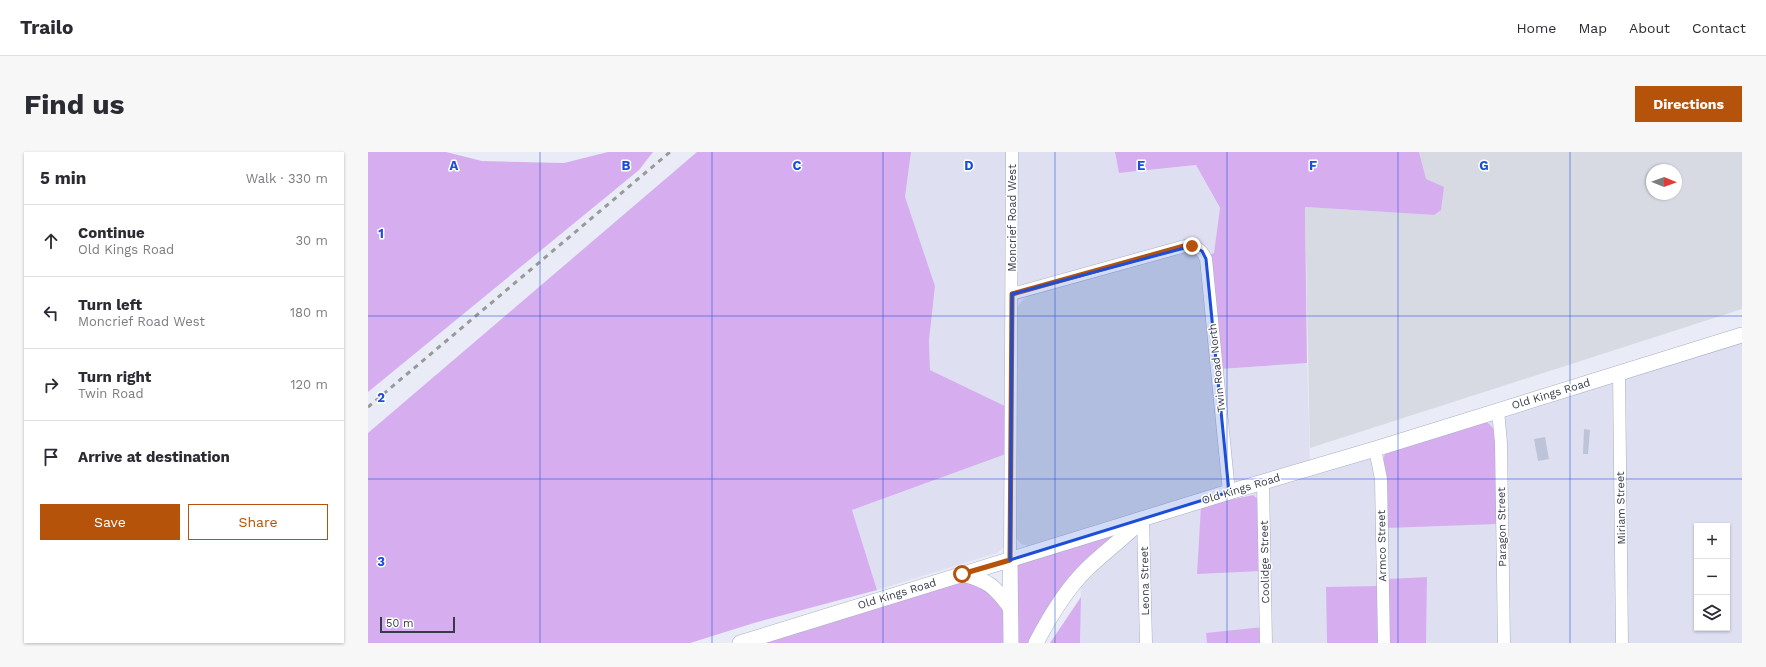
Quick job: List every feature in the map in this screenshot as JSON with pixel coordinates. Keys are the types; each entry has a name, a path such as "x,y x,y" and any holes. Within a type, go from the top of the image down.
{"street":[{"name":"Moncrief Road West","path":"1011,643 1012,152"},
{"name":"Twin Road North","path":"1012,294 1184,246 1198,247 1206,259 1229,492"},
{"name":"Old Kings Road","path":"740,643 1742,335"},
{"name":"Miriam Street","path":"1620,373 1622,643"},
{"name":"Paragon Street","path":"1498,410 1501,443 1504,643"},
{"name":"Armco Street","path":"1375,449 1381,479 1384,643"},
{"name":"Coolidge Street","path":"1263,482 1266,643"},
{"path":"1036,643 1050,617 1087,569 1126,536 1144,518"},
{"name":"Leona Street","path":"1144,518 1146,643"},
{"path":"962,574 983,580 998,590 1010,607"}],"highlighted area":[{"path":"1192,246 1202,251 1206,259 1229,492 1010,560 1012,294"}],"shaded area":[{"path":"368,152 446,152 482,161 564,163 608,152 653,152 639,170 368,392"},
{"path":"697,152 911,152 905,197 935,286 929,340 930,370 1007,407 1006,454 852,510 877,590 754,623 690,643 368,643 368,433"},
{"path":"911,152 1007,152 1007,407 930,370 929,340 905,197"},
{"path":"1016,152 1115,152 1119,173 1196,165 1220,209 1214,253 1209,255 1201,242 1191,241 1022,287 1015,281"},
{"path":"1115,152 1419,152 1426,179 1444,187 1441,210 1434,215 1305,207 1307,363 1220,369 1209,255 1214,253 1220,208 1196,165 1119,173"},
{"path":"1419,152 1742,152 1742,309 1310,448 1305,207 1434,215"},
{"path":"1186,251 1196,254 1203,266 1223,481 1219,489 1031,547 1021,544 1014,536 1015,312 1019,304 1028,295"},
{"path":"1742,340 1742,643 1426,643 1426,577 1386,579 1387,643 1327,587 1327,643 1264,643 1206,633 1207,643 1080,643 1081,580 1126,540 1161,519 1201,506 1260,501 1253,495 1256,490"},
{"path":"1307,363 1310,462 1241,482 1236,482 1229,471 1220,369"},
{"path":"1481,420 1492,426 1497,438 1497,524 1386,528 1383,459 1386,452"},
{"path":"1006,454 1005,546 997,553 877,590 852,510"},
{"path":"1253,495 1260,501 1262,571 1197,574 1201,506"},
{"path":"1123,530 1033,643 1015,643 1015,572 1018,565 1025,560"},
{"path":"1427,577 1426,643 1387,643 1386,579"},
{"path":"961,581 976,583 1000,602 1005,619 1006,643 756,643"},
{"path":"1379,586 1379,643 1327,643 1326,587"},
{"path":"1081,597 1080,643 1050,643"},
{"path":"1263,627 1264,643 1207,643 1206,633"}],"building":[{"path":"1584,429 1590,430 1588,454 1583,454"},
{"path":"1545,437 1549,459 1538,461 1534,439"}],"railway":[{"path":"368,407 670,152"}],"route":[{"path":"962,574 1010,560 1012,294 1184,246 1192,246"}]}
